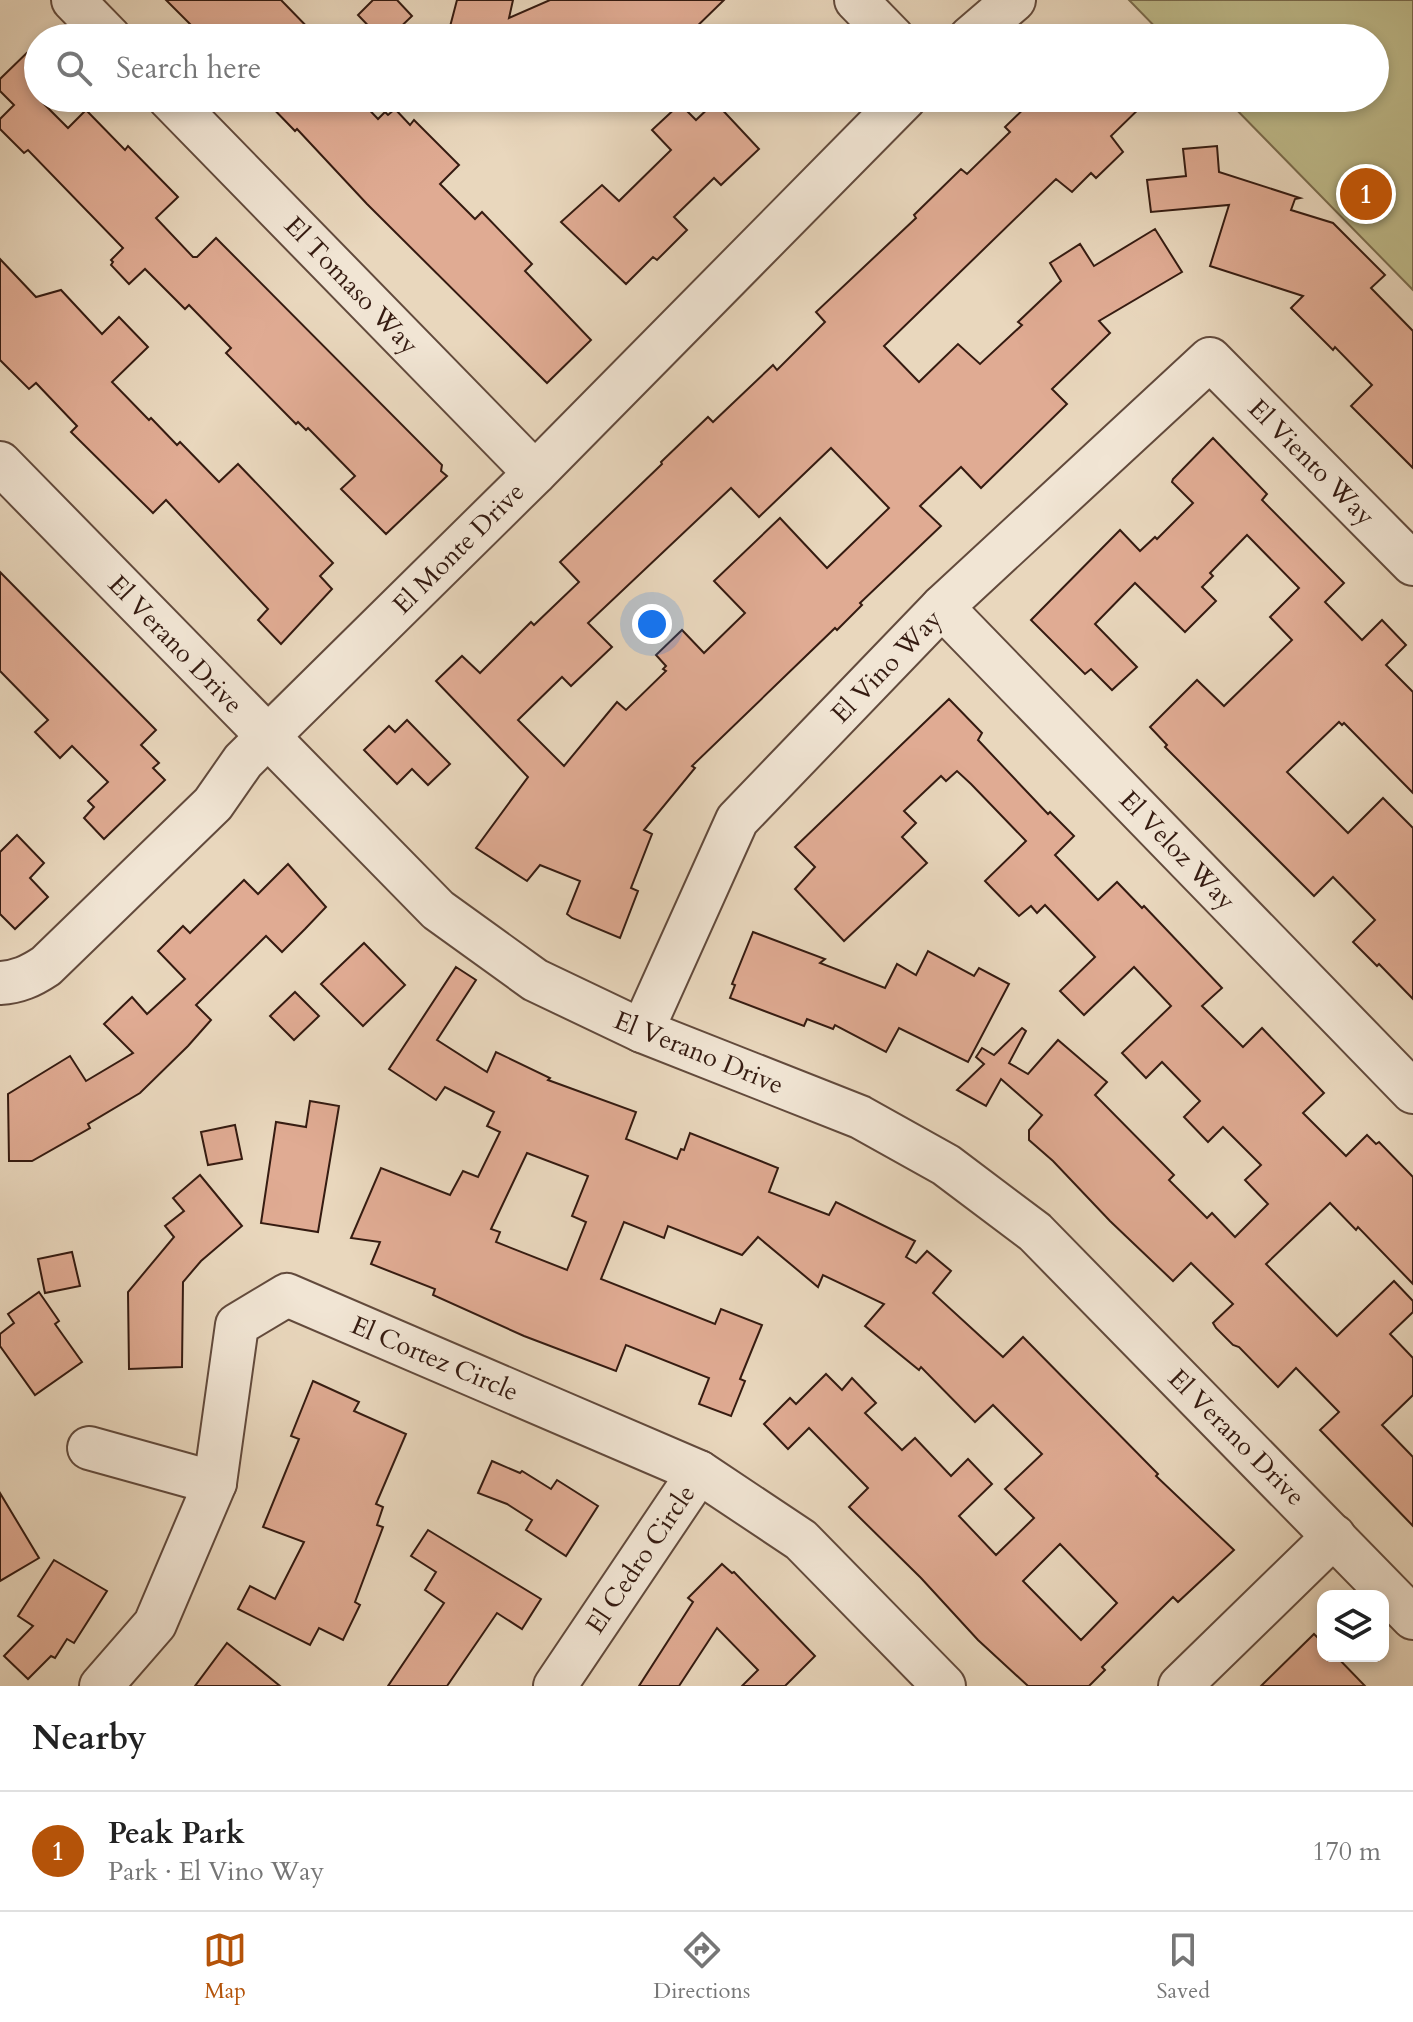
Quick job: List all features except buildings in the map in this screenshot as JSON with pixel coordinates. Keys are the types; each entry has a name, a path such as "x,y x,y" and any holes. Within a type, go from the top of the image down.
{"street":[{"path":"73,0 96,24"},
{"path":"856,0 879,24"},
{"path":"986,24 1014,0"},
{"name":"El Tomaso Way","path":"183,112 535,473"},
{"name":"El Monte Drive","path":"1,990 46,966 213,804 243,761 535,473 891,112"},
{"name":"El Viento Way","path":"1210,359 1413,564"},
{"name":"El Vino Way","path":"642,1031 737,820 942,607 1210,359"},
{"name":"El Verano Drive","path":"0,463 438,910 535,980 642,1031 860,1117 946,1165 1035,1232 1413,1618"},
{"name":"El Veloz Way","path":"942,607 1413,1092"},
{"name":"El Cortez Circle","path":"101,1686 155,1624 215,1483 237,1325 287,1295 699,1472 801,1540 944,1686"},
{"path":"89,1448 215,1483"},
{"name":"El Cedro Circle","path":"555,1686 699,1472"},
{"path":"1180,1686 1334,1536"}],"shaded area":[{"path":"1129,0 1413,0 1413,290 1239,112 1389,112 1389,24 1152,24"}],"place":[{"name":"Peak Park","path":"1366,194"}]}
